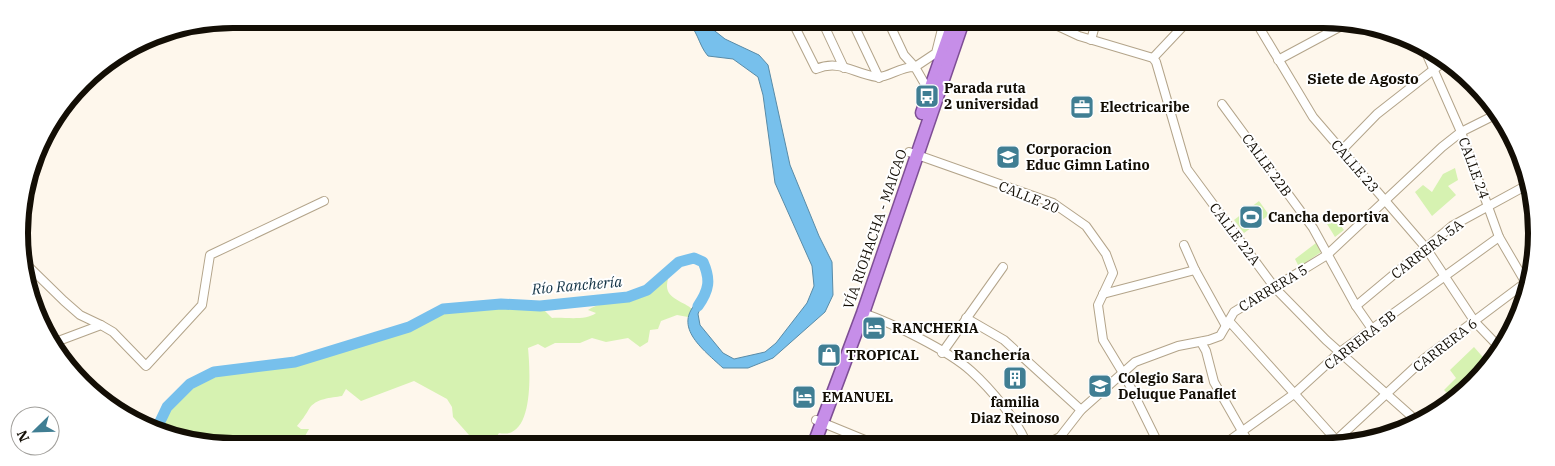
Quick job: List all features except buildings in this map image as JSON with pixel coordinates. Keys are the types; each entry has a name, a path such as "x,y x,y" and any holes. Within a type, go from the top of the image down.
{"highway":[{"name":"VÍA RIOHACHA - MAICAO","path":"815,438 819,421 856,311 933,94 952,28"},
{"name":"VÍA RIOHACHA - MAICAO","path":"933,94 960,28"},
{"name":"VÍA RIOHACHA - MAICAO","path":"810,438 819,421 863,312 900,190"}],"street":[{"path":"796,28 816,68 830,64 879,78 905,66 915,67 936,54 942,28"},
{"path":"825,28 844,68"},
{"path":"855,28 879,78"},
{"path":"891,28 904,55 915,67 933,94"},
{"path":"1063,28 1091,40 1153,58 1181,28"},
{"path":"1091,40 1094,28"},
{"name":"CALLE 23","path":"1259,28 1312,117 1426,248 1475,322 1495,343"},
{"path":"1278,60 1337,28"},
{"name":"CALLE 24","path":"1428,57 1461,132 1499,236 1522,278"},
{"name":"CALLE 22A","path":"1153,58 1159,67 1163,79 1187,170 1275,288 1340,352 1412,417"},
{"path":"1341,151 1377,114 1435,71 1440,65"},
{"name":"CALLE 22B","path":"1222,104 1313,228 1356,306 1372,329"},
{"name":"CARRERA 5","path":"1060,437 1081,410 1135,362 1178,346 1220,336 1234,312 1328,255 1442,147 1461,132 1491,117"},
{"name":"CALLE 20","path":"913,153 1053,204 1086,226 1106,254 1113,273 1098,305 1103,340 1121,373 1126,378 1156,438"},
{"name":"CARRERA 5A","path":"1356,306 1452,226 1522,188"},
{"path":"30,268 80,314 113,332 146,366 202,305 210,255 324,200"},
{"name":"CARRERA 5B","path":"1232,438 1294,394 1340,352 1499,236"},
{"path":"1184,245 1195,270 1227,324 1294,394 1330,438"},
{"path":"942,352 1003,267"},
{"path":"1103,294 1195,270"},
{"name":"CARRERA 6","path":"1340,438 1425,358 1519,290"},
{"path":"863,312 882,319 942,352 971,371 1014,420 1023,438"},
{"path":"966,318 1004,340 1081,410"},
{"path":"58,341 101,325"},
{"path":"1201,342 1214,382 1246,438"},
{"path":"819,421 862,438"}],"green space":[{"path":"1455,168 1458,180 1448,186 1456,195 1432,216 1415,192 1423,185 1432,192 1443,174"},
{"name":"Cancha deportiva","path":"1259,201 1269,215 1244,233 1234,220"},
{"path":"1333,216 1344,230 1335,237 1327,224"},
{"path":"1316,243 1321,252 1299,267 1295,259"},
{"path":"667,271 669,273 667,284 670,294 692,309 688,317 677,315 661,321 658,329 650,330 648,342 640,347 628,338 606,342 592,338 580,343 555,343 545,348 538,344 528,348 529,386 525,415 519,426 511,433 499,433 496,438 472,438 453,417 452,407 447,399 414,381 361,401 346,389 342,396 324,399 312,405 297,426 301,429 309,429 304,438 206,437 158,425 167,406 190,384 214,372 295,362 407,327 443,309 501,304 540,306 552,318 587,317 596,313 588,310 595,306 637,299 643,295 642,292"},
{"path":"1474,347 1484,359 1449,395 1444,390 1456,378 1450,370"}],"water":[{"path":"693,28 711,28 725,39 759,55 768,65 790,165 819,236 832,262 833,295 825,312 773,358 748,368 723,368 697,343 688,325 689,315 694,305 705,295 698,314 700,325 723,353 734,359 765,352 776,343 807,303 814,286 812,266 775,183 763,95 758,77 733,59 708,56"}],"waterway":[{"name":"Río Ranchería","path":"159,425 167,407 190,384 214,372 295,362 409,327 443,309 501,304 540,306 628,297 647,290 679,262 694,258 703,262 708,280 707,290 698,306"}],"place":[{"name":"Parada ruta 2 universidad","path":"927,96"},
{"name":"Electricaribe","path":"1082,107"},
{"name":"Corporacion Educ Gimn Latino","path":"1008,157"},
{"name":"Cancha deportiva","path":"1251,217"},
{"name":"RANCHERIA","path":"874,328"},
{"name":"TROPICAL","path":"829,355"},
{"name":"familia Diaz Reinoso","path":"1015,378"},
{"name":"Colegio Sara Deluque Panaflet","path":"1100,386"},
{"name":"EMANUEL","path":"804,397"}],"district":[{"name":"Siete de Agosto","path":"1363,78"},
{"name":"Ranchería","path":"992,354"}]}
